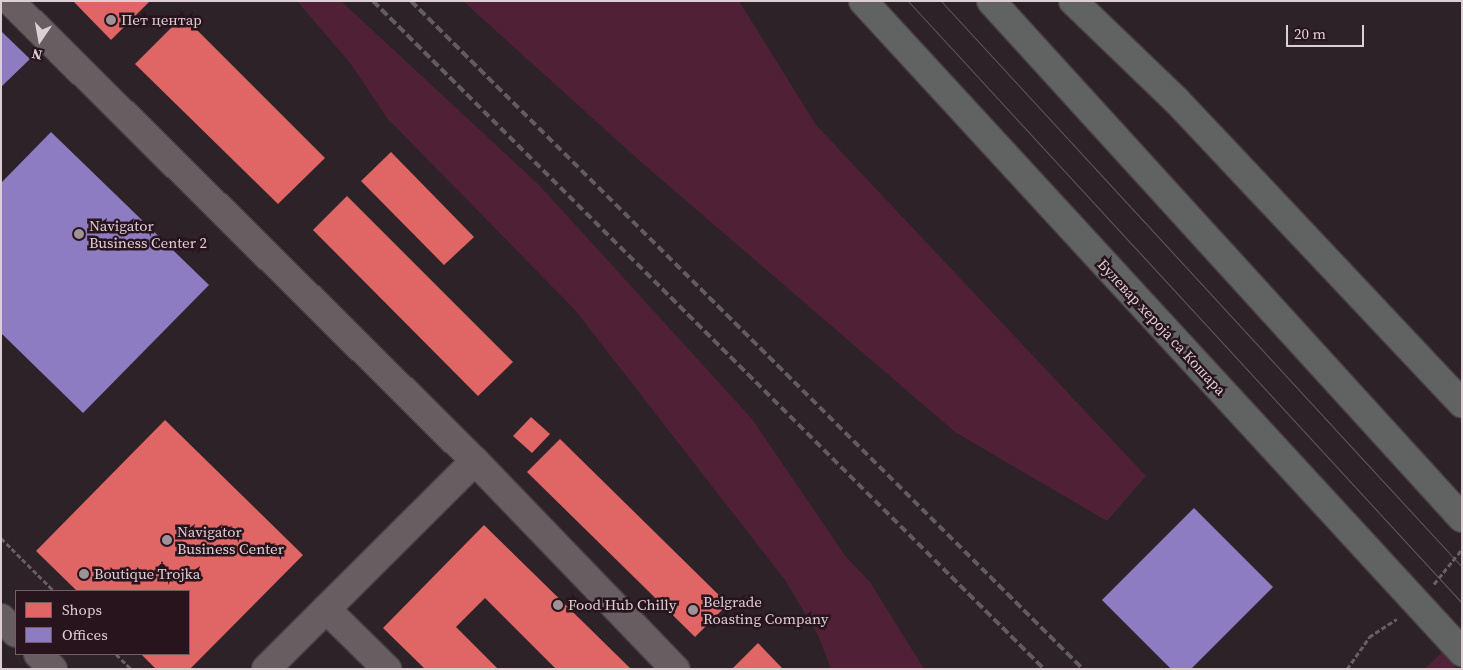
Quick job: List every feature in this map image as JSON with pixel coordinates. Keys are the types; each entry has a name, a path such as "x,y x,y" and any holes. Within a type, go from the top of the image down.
{"main road":[{"name":"Булевар хероја са Кошара","path":"863,1 1462,652"},
{"path":"991,1 1462,518"},
{"path":"1073,1 1176,100 1455,397"}],"street":[{"path":"10,1 475,461 675,669"},
{"path":"266,669 475,461"},
{"path":"326,609 387,669"},
{"path":"1,618 15,632"},
{"path":"39,655 53,669"}],"path":[{"path":"1,538 53,590"},
{"path":"117,655 131,669"}],"shaded area":[{"path":"297,1 341,1 539,185 752,419 846,557 870,582 924,669 831,669 818,635 785,580 575,310 387,118 351,64"},
{"path":"463,1 739,1 816,125 1146,476 1107,521 955,432 640,161"},
{"path":"1442,652 1457,669 1425,669"}],"building: Shops":[{"name":"Пет центар","path":"73,1 150,1 111,40"},
{"path":"183,16 325,158 278,204 135,64"},
{"path":"391,152 474,237 444,265 361,181"},
{"path":"347,196 513,362 478,396 313,230"},
{"path":"531,417 550,434 532,453 513,436"},
{"name":"Navigator Business Center","path":"165,420 303,555 190,669 156,669 142,655 190,655 190,590 76,590 36,551"},
{"path":"560,439 728,604 695,637 527,472"},
{"path":"484,525 631,669 556,669 485,598 456,627 498,669 425,669 383,628"},
{"path":"758,643 783,669 732,669"}],"building: Offices":[{"path":"1,31 30,59 1,87"},
{"name":"Navigator Business Center 2","path":"51,132 209,285 83,413 1,333 1,183"},
{"path":"1194,508 1273,587 1191,669 1171,669 1102,600"}],"tram line":[{"path":"908,1 1462,603"},
{"path":"941,1 1462,567"}],"railway":[{"path":"373,1 1044,669"},
{"path":"411,1 1083,669"}],"place":[{"name":"Пет центар","path":"111,20"},
{"name":"Navigator Business Center 2","path":"79,234"},
{"name":"Navigator Business Center","path":"167,540"},
{"name":"Boutique Trojka","path":"84,574"},
{"name":"Food Hub Chilly","path":"558,605"},
{"name":"Belgrade Roasting Company","path":"693,610"}]}
